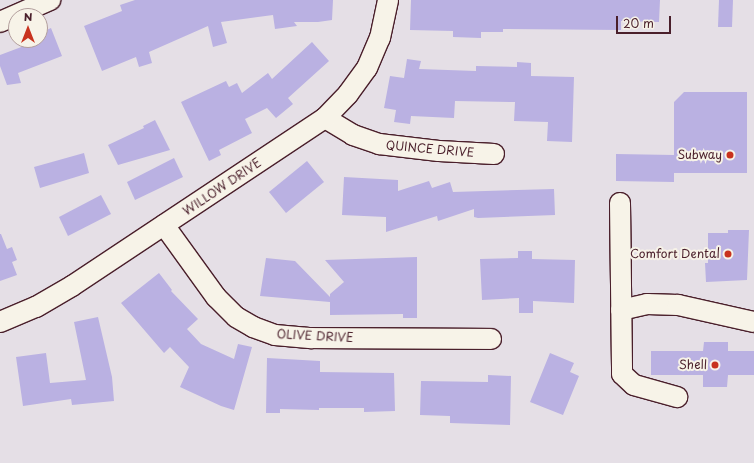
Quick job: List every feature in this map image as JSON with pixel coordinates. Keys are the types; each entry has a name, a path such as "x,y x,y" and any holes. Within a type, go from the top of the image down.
{"street":[{"path":"0,22 50,0"},
{"name":"WILLOW DRIVE","path":"0,322 30,310 54,297 325,118 348,94 367,68 380,38 388,0"},
{"name":"QUINCE DRIVE","path":"325,118 353,135 379,144 439,151 494,154"},
{"path":"620,203 622,374 634,385 677,397"},
{"name":"OLIVE DRIVE","path":"164,225 216,297 236,317 253,328 275,335 312,338 491,339"},
{"path":"621,310 647,304 678,305 754,322"}],"building":[{"path":"135,0 333,0 332,20 318,22 294,22 297,26 275,29 273,15 221,22 227,43 213,47 208,26 149,52 152,63 139,67 136,57 102,71 84,26 122,11 120,5"},
{"path":"411,0 660,0 659,22 621,21 621,30 503,29 503,32 481,32 481,38 453,37 453,31 410,30"},
{"path":"719,0 733,0 732,27 718,27"},
{"path":"51,28 62,56 18,73 21,83 7,85 0,66 0,55 19,48 48,48 48,29"},
{"path":"312,42 329,61 288,98 293,104 276,118 267,108 245,119 252,133 219,150 221,155 209,161 181,102 226,81 229,87 237,83 242,93 268,73 272,79"},
{"path":"407,59 421,61 419,69 476,71 476,66 517,67 517,62 531,63 531,76 574,77 572,142 547,141 548,122 514,121 515,102 455,101 454,118 411,116 410,124 394,122 396,110 384,108 390,76 404,78"},
{"path":"684,92 747,92 747,173 674,173 674,182 616,181 616,154 674,155 674,102"},
{"path":"155,120 170,150 118,165 108,145 144,128 143,126"},
{"path":"84,153 89,173 40,188 34,167"},
{"path":"174,158 183,177 135,200 127,182"},
{"path":"307,161 324,182 286,213 269,192"},
{"path":"344,177 398,180 398,191 429,181 432,188 450,182 453,192 554,189 555,215 478,218 474,217 474,209 438,221 437,216 386,232 386,217 342,215"},
{"path":"101,195 111,214 68,236 59,217"},
{"name":"Comfort Dental","path":"728,230 749,230 747,280 706,282 705,263 708,263 708,233 728,233"},
{"path":"0,234 7,249 12,247 17,260 12,262 17,275 0,281"},
{"path":"518,251 532,251 532,259 575,260 574,303 533,301 533,313 519,313 519,298 482,300 480,259 518,258"},
{"path":"417,257 417,318 403,318 403,314 330,315 330,302 260,296 266,258 295,261 330,297 330,294 344,282 325,260"},
{"path":"159,273 172,290 171,291 198,319 187,329 201,344 234,359 238,344 252,347 234,410 221,406 180,387 189,367 170,347 164,353 121,303"},
{"path":"98,317 112,377 114,401 72,405 71,399 23,406 16,357 46,353 50,383 86,380 74,322"},
{"name":"Shell","path":"704,342 728,342 728,351 754,351 754,375 728,375 727,387 703,387 703,375 651,375 651,351 703,351"},
{"path":"550,353 574,363 570,372 579,376 563,415 530,402"},
{"path":"267,358 320,361 320,372 394,373 395,411 364,412 364,408 319,408 319,410 280,409 280,413 266,413"},
{"path":"488,375 511,376 510,425 450,423 450,416 420,415 421,381 488,382"}],"place":[{"name":"Subway","path":"730,155"},
{"name":"Comfort Dental","path":"728,254"},
{"name":"Shell","path":"715,365"}]}
